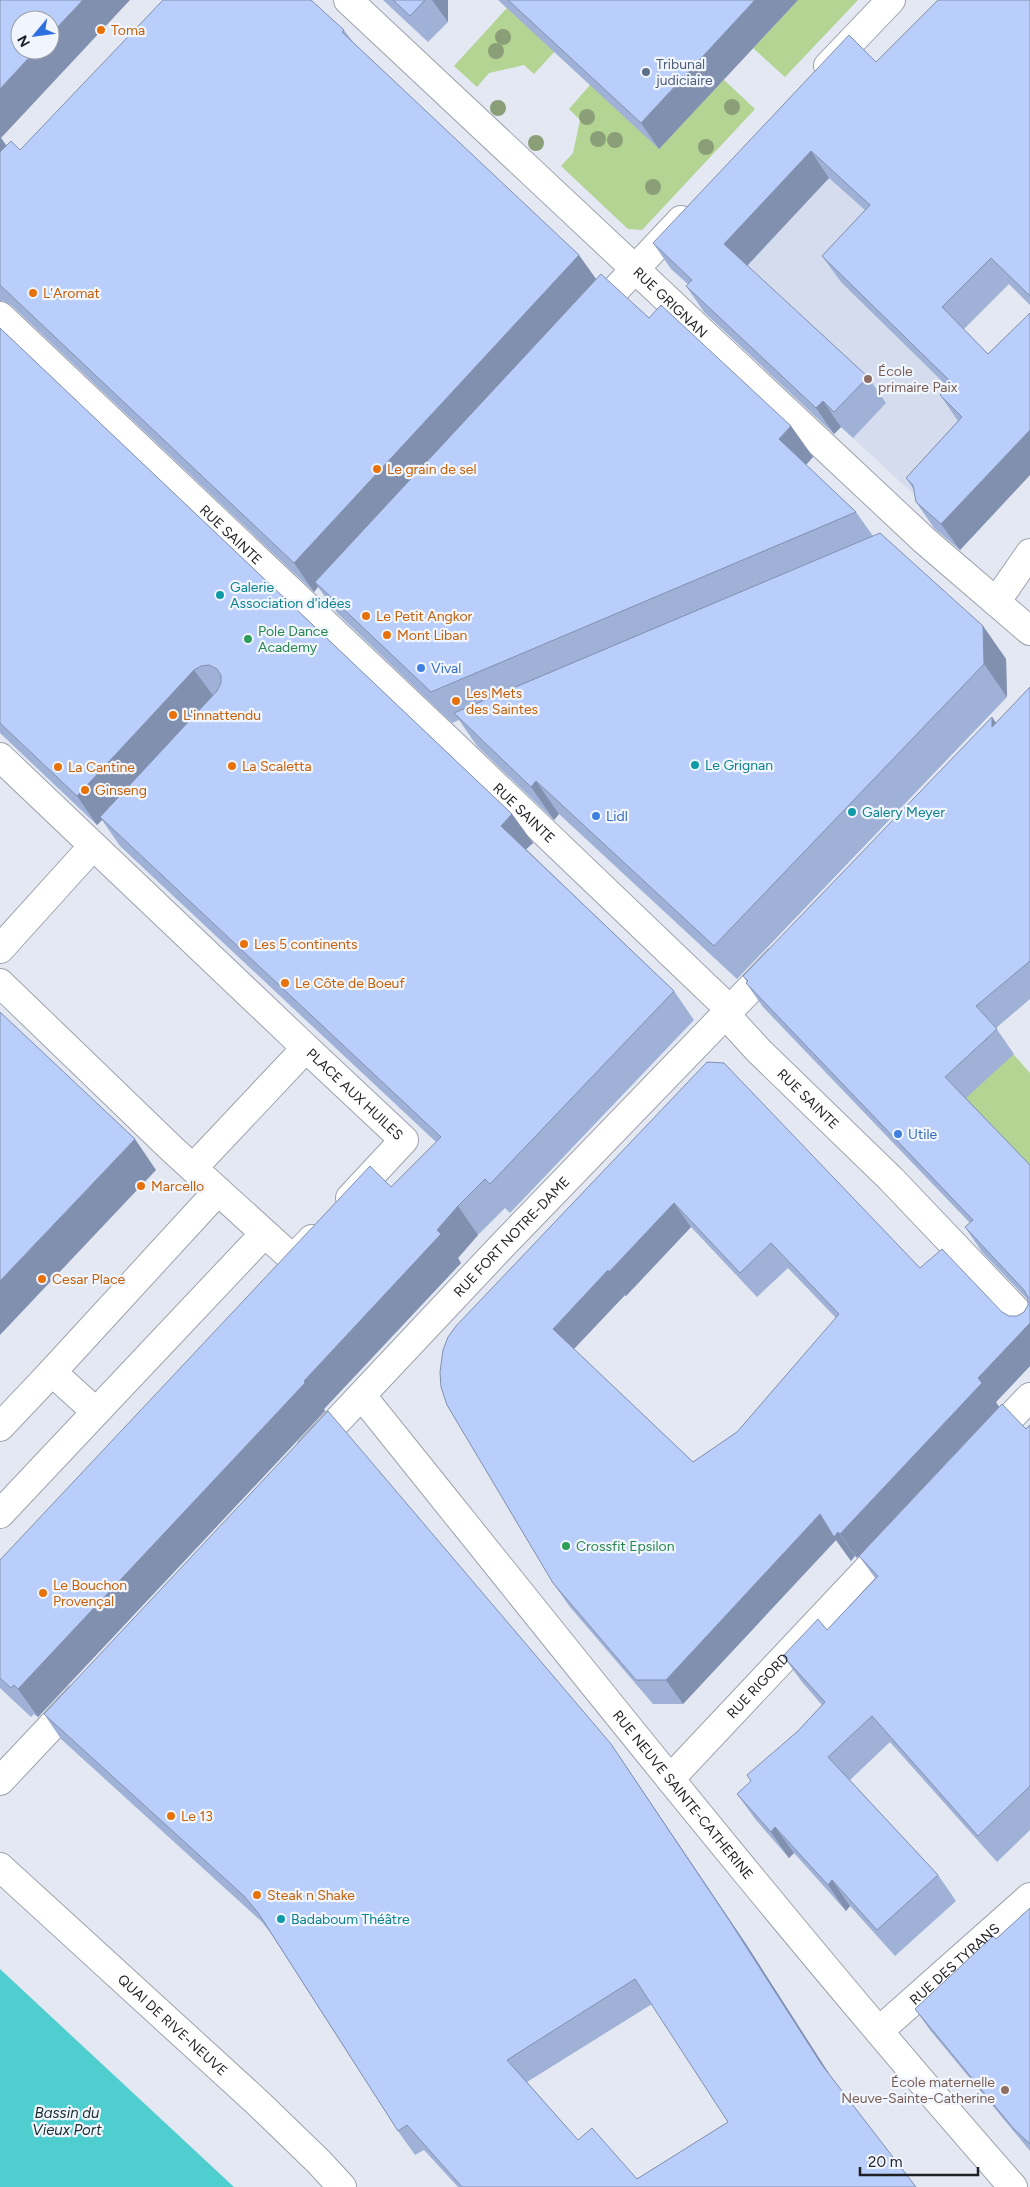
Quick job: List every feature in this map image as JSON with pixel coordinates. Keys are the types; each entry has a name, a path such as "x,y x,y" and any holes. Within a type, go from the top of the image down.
{"street":[{"name":"RUE GRIGNAN","path":"348,0 635,268 912,546 996,602 1030,630"},
{"path":"810,85 891,0"},
{"path":"575,333 696,205"},
{"name":"RUE SAINTE","path":"0,316 726,1006 726,1015 759,1052 891,1179 1030,1325"},
{"path":"996,602 1030,553"},
{"path":"314,615 334,593"},
{"path":"449,741 476,729"},
{"path":"0,757 106,836 306,1048"},
{"path":"0,949 106,836"},
{"name":"RUE FORT NOTRE-DAME","path":"294,1468 499,1249 794,943"},
{"path":"0,983 194,1168"},
{"name":"PLACE AUX HUILES","path":"306,1048 404,1140 293,1260 194,1168 306,1048"},
{"path":"0,1427 218,1191"},
{"path":"0,1514 264,1234"},
{"path":"52,1372 96,1412"},
{"name":"RUE NEUVE SAINTE-CATHERINE","path":"362,1396 670,1779 879,2031 1013,2187"},
{"path":"969,1462 1030,1397"},
{"name":"RUE RIGORD","path":"670,1779 908,1526"},
{"path":"0,1781 98,1677"},
{"name":"QUAI DE RIVE-NEUVE","path":"0,1867 258,2103 342,2187"},
{"name":"RUE DES TYRANS","path":"879,2031 1030,1898"}],"shaded area":[{"name":"École primaire Paix","path":"802,131 867,194 865,297 1030,460 1030,475 966,543 671,269"}],"green space":[{"path":"798,0 858,0 785,77 753,48"},
{"path":"507,8 555,51 534,74 524,65 489,73 477,87 454,66"},
{"path":"724,80 755,109 642,230 628,229 561,166 573,153 580,120 569,109 590,85"},
{"path":"1013,1054 1030,1073 1030,1172 962,1101"}],"water":[{"name":"Bassin du Vieux Port","path":"0,1969 234,2187 0,2187"}],"building":[{"path":"0,0 83,0 60,24 60,10 10,10 10,60 27,60 0,89"},
{"path":"163,0 311,0 344,30 342,32 579,255 294,563 0,285 0,152 11,141 20,150"},
{"path":"393,0 425,0 410,16"},
{"name":"Tribunal judiciaire","path":"508,0 755,0 641,123"},
{"path":"938,0 1030,0 1030,296 991,258 942,307 988,354 1030,313 1030,430 941,524 916,502 913,485 906,478 962,417 940,395 952,383 822,256 870,205 811,151 724,244 868,377 834,412 823,401 816,408 686,286 692,280 653,243 849,35 876,62"},
{"path":"601,274 649,318 661,305 791,426 779,439 856,512 431,692 315,582"},
{"path":"0,328 512,814 501,826 674,991 490,1184 485,1179 458,1206 437,1230 441,1234 304,1381 305,1383 18,1689 14,1685 11,1688 0,1678 0,1560 370,1166 391,1187 441,1137 100,817 217,691 221,683 221,675 217,669 209,665 201,666 194,670 77,796 0,723"},
{"name":"Le Grignan","path":"880,533 983,626 984,664 714,946 536,781 531,787 454,713"},
{"path":"1030,687 1030,961 976,1006 997,1029 945,1077 1030,1165 1030,1323 978,1378 982,1383 840,1534 838,1532 834,1537 820,1514 666,1680 636,1680 553,1583 447,1405 441,1387 440,1372 443,1350 448,1337 456,1326 707,1062 724,1063 920,1268 942,1249 1002,1312 1009,1316 1017,1316 1024,1312 1028,1305 1028,1297 1024,1290 965,1227 973,1220 746,983 748,981 743,976 992,717 992,727","holes":["674,1203 740,1273 771,1243 839,1314 737,1432 693,1462 553,1329"]},
{"path":"0,1012 135,1139 0,1281"},
{"path":"1002,1404 1026,1429 1030,1425 1030,1786 978,1836 872,1716 828,1757 938,1875 877,1930 832,1880 828,1885 775,1827 771,1832 737,1794 751,1781 747,1775 798,1731 825,1702 783,1656 818,1619 827,1630 878,1576 859,1556"},
{"path":"328,1411 611,1744 729,1920 822,2065 916,2187 462,2187 407,2125 398,2131 259,1914 244,1896 44,1714","holes":["635,1979 728,2122 637,2179 592,2128 578,2140 507,2060"]},
{"name":"École maternelle Neuve-Sainte-Catherine","path":"1030,1908 1030,2144 1013,2128 915,2009 993,1936 996,1939"}],"place":[{"name":"Toma","path":"101,30"},
{"name":"Tribunal judiciaire","path":"646,72"},
{"name":"L'Aromat","path":"33,293"},
{"name":"École primaire Paix","path":"868,379"},
{"name":"Le grain de sel","path":"377,469"},
{"name":"Galerie Association d'idées","path":"220,595"},
{"name":"Le Petit Angkor","path":"366,616"},
{"name":"Mont Liban","path":"387,635"},
{"name":"Pole Dance Academy","path":"248,639"},
{"name":"Vival","path":"421,668"},
{"name":"Les Mets des Saintes","path":"456,701"},
{"name":"L'innattendu","path":"173,715"},
{"name":"Le Grignan","path":"695,765"},
{"name":"La Scaletta","path":"232,766"},
{"name":"La Cantine","path":"58,767"},
{"name":"Ginseng","path":"85,790"},
{"name":"Galery Meyer","path":"852,812"},
{"name":"Lidl","path":"596,816"},
{"name":"Les 5 continents","path":"244,944"},
{"name":"Le Côte de Boeuf","path":"285,983"},
{"name":"Utile","path":"898,1134"},
{"name":"Marcello","path":"141,1186"},
{"name":"Cesar Place","path":"42,1279"},
{"name":"Crossfit Epsilon","path":"566,1546"},
{"name":"Le Bouchon Provençal","path":"43,1593"},
{"name":"Le 13","path":"171,1816"},
{"name":"Steak n Shake","path":"257,1895"},
{"name":"Badaboum Théâtre","path":"281,1919"},
{"name":"École maternelle Neuve-Sainte-Catherine","path":"1005,2090"}]}
